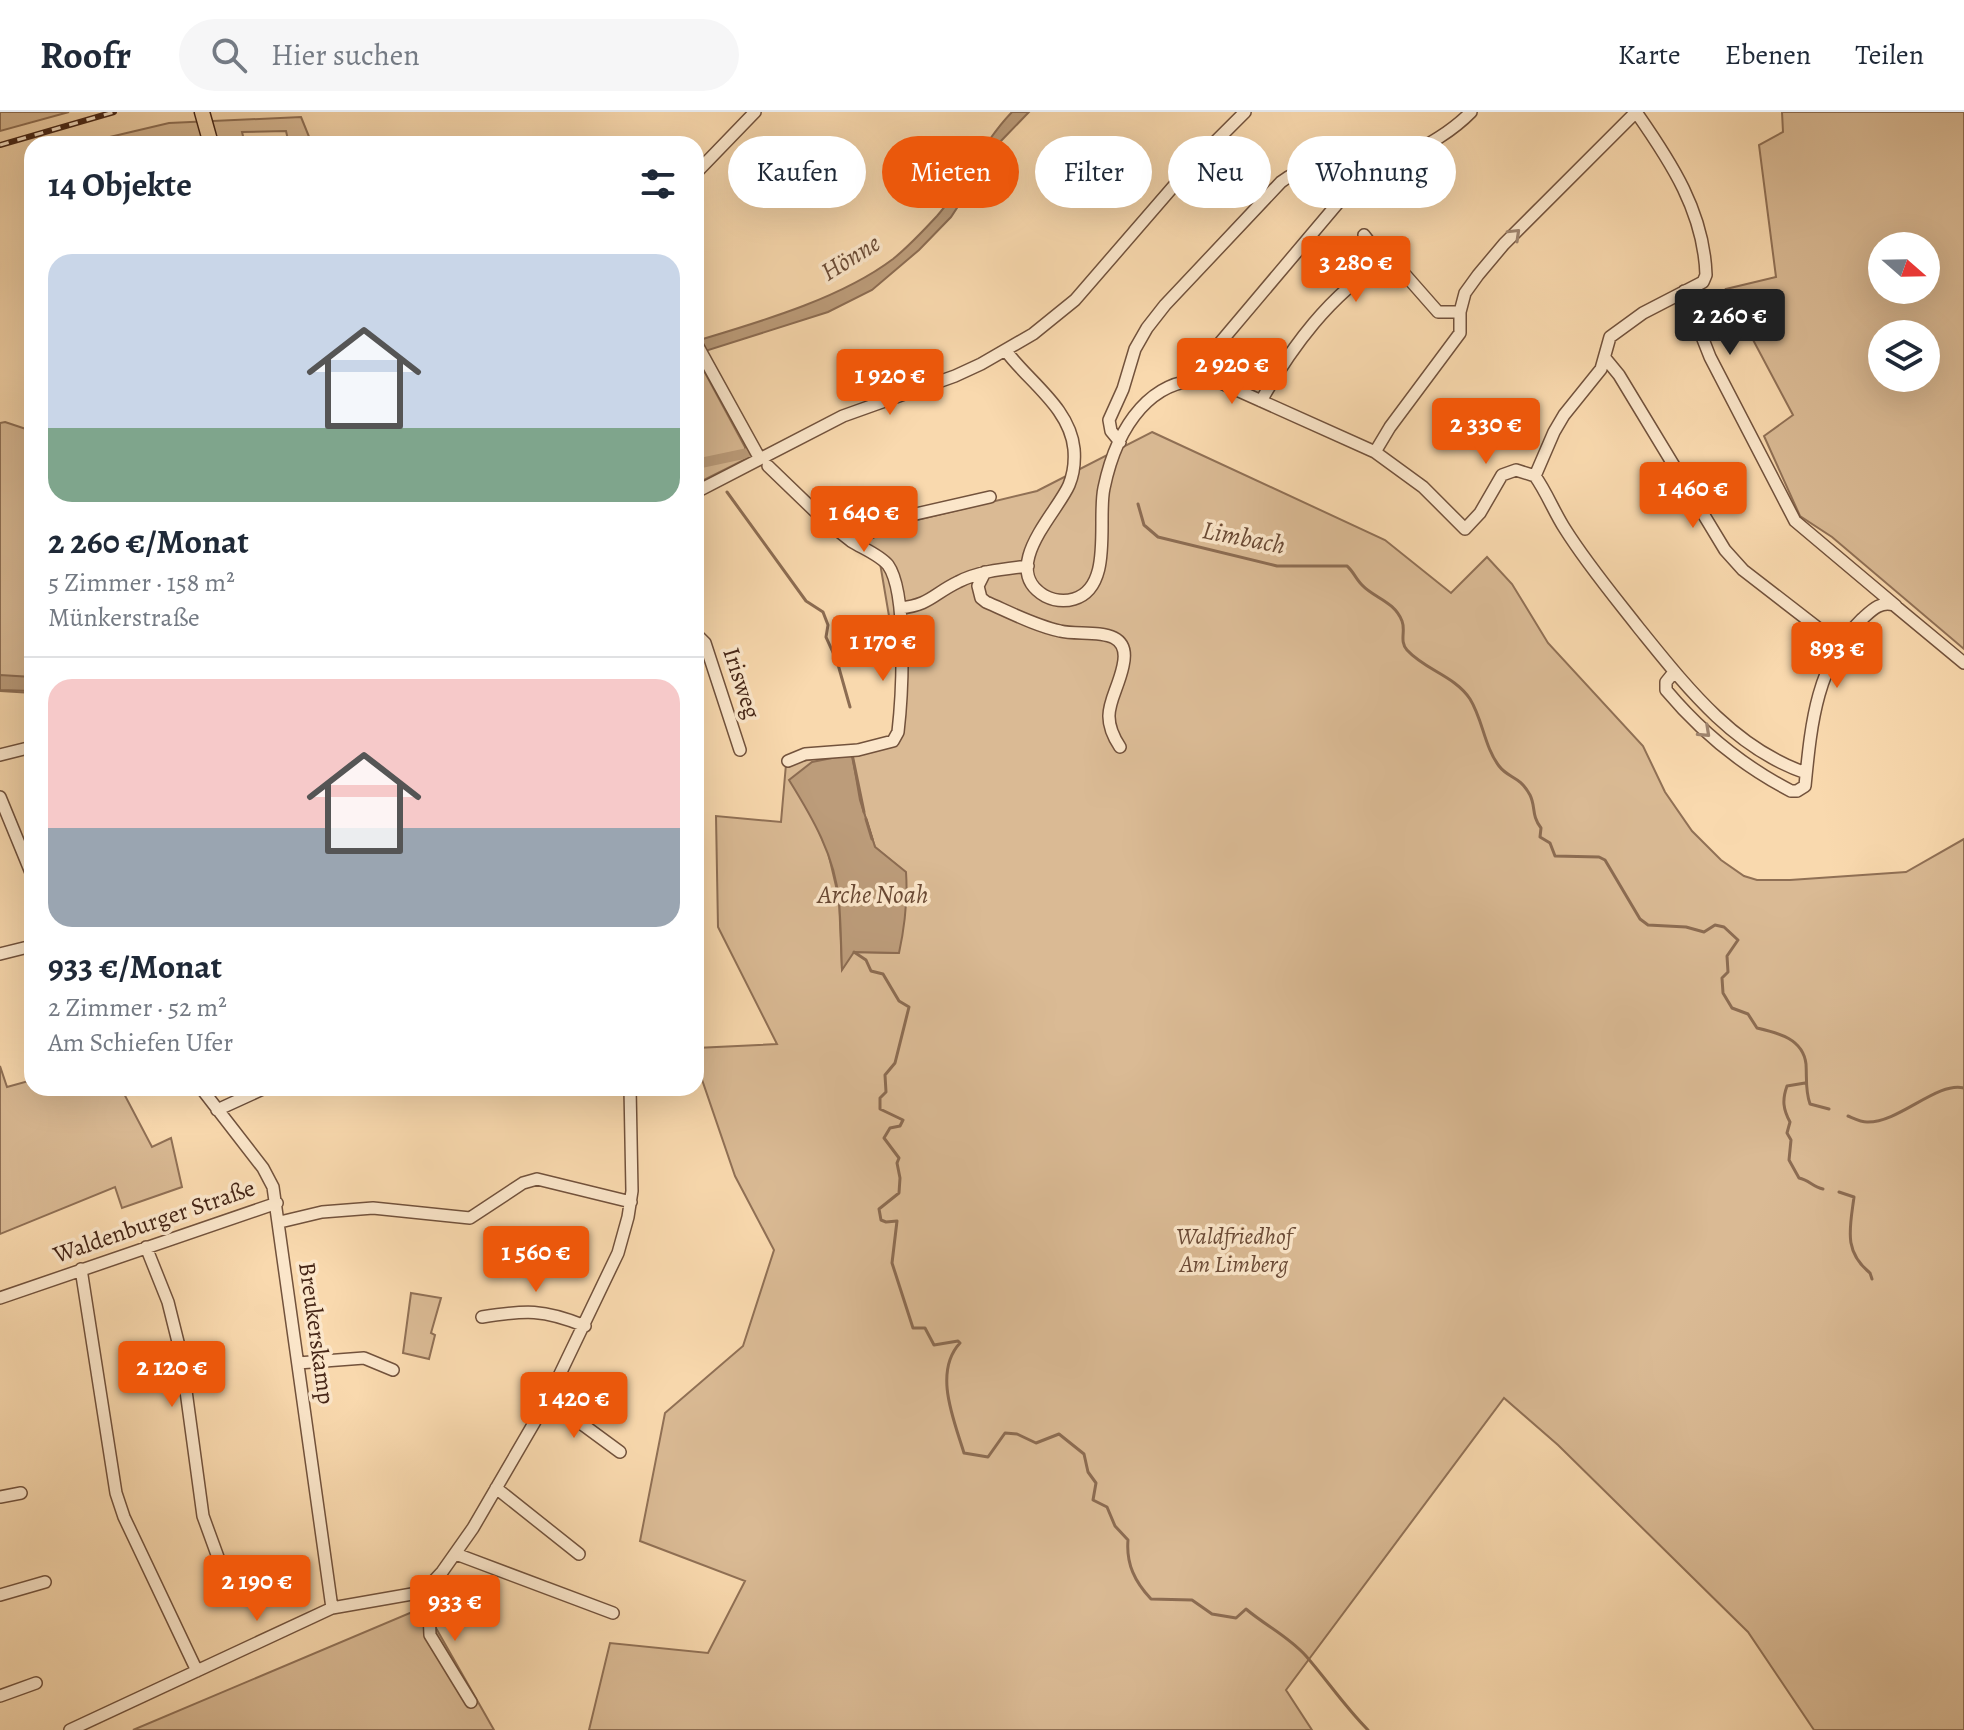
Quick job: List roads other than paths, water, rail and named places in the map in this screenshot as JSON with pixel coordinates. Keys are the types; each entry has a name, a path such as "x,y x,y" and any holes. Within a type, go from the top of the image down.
{"main road":[{"path":"202,112 209,136"}],"street":[{"path":"704,165 755,112"},
{"path":"704,488 764,462 843,416 955,376 1033,334 1075,300 1191,166 1245,112"},
{"path":"1444,136 1471,112"},
{"path":"1375,452 1460,333 1460,312 1465,293 1492,258 1636,112 1688,195 1704,254 1705,279 1615,332 1607,342 1601,369 1570,406 1554,432 1535,476"},
{"path":"1120,442 1111,431 1109,420 1123,389 1135,349 1147,328 1165,305 1287,178"},
{"path":"1201,379 1208,357 1334,208"},
{"path":"1364,235 1384,261"},
{"path":"1261,401 1316,321 1344,291 1384,261 1394,262 1438,312 1460,312"},
{"path":"1684,291 1710,357 1795,521 1964,663"},
{"path":"1006,351 1058,409 1074,446 1074,471 1069,486 1033,543 1028,566 1031,582 1047,597 1075,599 1090,588 1097,576 1104,488 1120,442 1132,419 1151,397 1171,385 1201,379 1219,382 1375,452 1423,487 1465,529 1480,513 1502,475 1516,470 1535,476 1583,557 1674,672 1712,714 1749,744 1788,767 1806,773"},
{"path":"704,357 764,462 823,519 887,564 896,588 900,608 901,708 895,739 858,750 805,754 788,761"},
{"path":"1605,358 1619,375 1725,550 1743,570 1840,645"},
{"path":"851,541 907,516 990,497"},
{"path":"900,608 920,606 957,582 985,572 1028,566"},
{"path":"985,572 978,586 981,598 986,602 1060,631 1104,634 1121,645 1123,668 1109,702 1112,731 1120,747"},
{"path":"1674,672 1666,682 1666,690 1686,714 1729,753 1791,791 1802,790 1820,685 1840,645 1875,608 1885,603 1896,606"},
{"name":"Irisweg","path":"704,642 740,750"},
{"path":"0,755 24,749"},
{"path":"0,797 24,856"},
{"path":"0,954 24,948"},
{"name":"Breukerskamp","path":"207,1096 263,1168 277,1203 332,1608"},
{"path":"217,1110 248,1096"},
{"path":"70,1730 332,1608 412,1594 428,1587 456,1554 548,1399 618,1253 631,1202 630,1096"},
{"path":"280,1222 322,1212 373,1208 470,1218 523,1183 537,1179 631,1202"},
{"name":"Waldenburger Straße","path":"0,1298 277,1203"},
{"path":"146,1247 168,1302 181,1354 203,1516 219,1560"},
{"path":"81,1269 116,1493 197,1671"},
{"path":"482,1317 533,1311 585,1326"},
{"path":"298,1363 364,1358 393,1370"},
{"path":"548,1399 620,1452"},
{"path":"496,1488 579,1554"},
{"path":"0,1497 21,1493"},
{"path":"456,1554 613,1613"},
{"path":"0,1595 45,1582"},
{"path":"428,1587 430,1635 471,1702"},
{"path":"0,1696 36,1683"}],"water":[{"path":"1012,112 1029,112 1006,136 993,136"},
{"path":"944,208 957,208 919,250 872,290 828,312 704,351 704,338 824,298 872,273 893,259"},
{"path":"0,675 24,676 24,691 0,690"},
{"name":"Arche Noah","path":"852,754 860,800 875,847 906,872 906,903 899,953 854,952 842,970 839,901 833,868 814,823 789,780 812,762"}],"waterway":[{"path":"704,462 748,453"},
{"path":"727,492 806,601 823,612 828,625 826,637 837,661 850,707"},
{"name":"Limbach","path":"1138,504 1144,525 1158,537 1277,566 1347,566 1362,585 1398,614 1407,650 1456,684 1470,699 1494,758 1530,795 1541,828 1540,837 1550,843 1555,856 1599,857 1605,860 1640,919 1648,925 1686,927 1704,932 1715,925 1724,927 1738,940 1727,956 1728,972 1722,978 1723,993 1732,1008 1748,1014 1757,1028 1789,1038 1795,1043 1804,1055 1810,1104 1829,1109"},
{"path":"852,754 864,812"},
{"path":"866,819 872,839"},
{"path":"854,952 866,960 871,971 883,974 899,1001 909,1007 895,1063 885,1075 886,1092 880,1098 880,1109 903,1120 900,1126 890,1128 884,1138 899,1158 899,1193 879,1209 881,1220 897,1221 892,1263 913,1328 925,1328 934,1345 960,1343 952,1355 947,1382 951,1411 964,1453 988,1457 1005,1433 1017,1434 1036,1443 1059,1434 1084,1454 1088,1472 1096,1483 1093,1500 1107,1507 1115,1526 1128,1540 1128,1557 1133,1572 1151,1599 1192,1600 1212,1614 1236,1618 1246,1609 1299,1649 1368,1730"},
{"path":"1805,1083 1787,1086 1784,1096 1790,1122 1787,1133 1791,1140 1789,1160 1799,1178 1823,1189"},
{"name":"Limbach","path":"1848,1116 1865,1122 1879,1121 1942,1090 1964,1088"},
{"path":"1839,1192 1854,1197 1850,1238 1856,1256 1872,1279"}],"railway":[{"path":"31,136 114,112"},
{"path":"0,145 24,138"}],"water label":[{"name":"Hönne","path":"850,257"}],"park label":[{"name":"Waldfriedhof Am Limberg","path":"1234,1250"}]}
